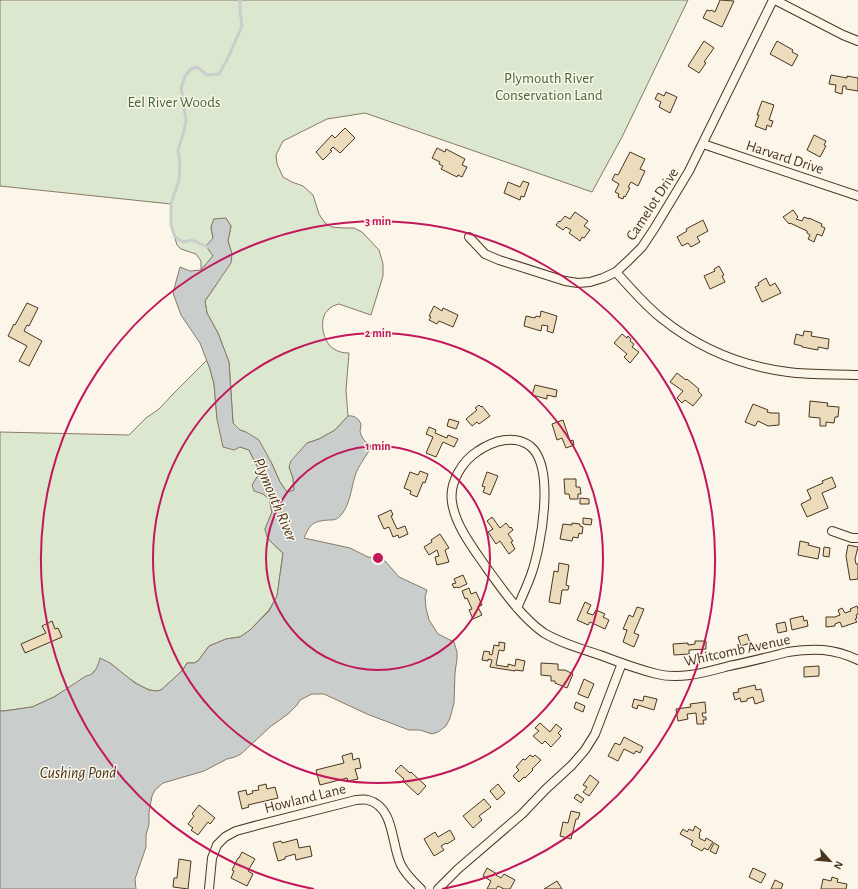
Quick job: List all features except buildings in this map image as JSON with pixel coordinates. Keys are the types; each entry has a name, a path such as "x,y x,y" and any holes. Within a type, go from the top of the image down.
{"street":[{"path":"774,0 858,41"},
{"name":"Camelot Drive","path":"469,237 485,254 499,260 565,281 578,283 590,282 616,272 642,247 690,171 774,0"},
{"name":"Harvard Drive","path":"703,144 858,196"},
{"path":"616,272 660,317 681,333 721,354 750,364 788,372 858,375"},
{"name":"Whitcomb Avenue","path":"517,608 531,575 540,540 544,514 543,481 538,455 525,442 516,439 490,444 468,458 456,477 451,501 455,515 476,553 517,608 542,631 573,646 622,663 657,674 676,676 694,675 788,652 803,650 831,651 846,654 858,660"},
{"path":"832,531 852,538 858,538"},
{"path":"438,889 522,814 572,765 585,750 595,734 622,663"},
{"name":"Howland Lane","path":"209,889 212,858 217,846 225,837 236,831 258,825 356,800 367,800 376,804 384,812 389,821 398,857 402,866 406,874 421,889"}],"green space":[{"name":"Eel River Woods","path":"0,0 688,0 622,137 592,192 365,113 327,119 283,141 276,155 277,164 283,177 303,186 313,195 319,214 325,223 332,227 354,228 362,232 379,250 383,264 383,276 371,315 339,304 330,308 325,314 323,319 323,331 327,342 336,350 349,353 346,390 348,416 335,430 319,439 307,443 289,467 293,478 294,491 287,492 280,482 271,462 246,432 240,430 233,423 229,362 218,333 207,313 205,301 216,285 232,254 228,241 231,226 226,219 214,219 211,227 213,238 213,256 201,270 201,261 196,254 181,249 177,245 171,225 171,204 0,186"},
{"path":"207,360 214,384 217,419 240,447 249,450 260,472 253,485 269,499 272,512 265,529 272,543 283,553 277,596 269,610 250,630 240,637 226,639 209,646 198,661 194,663 187,663 180,673 161,690 155,691 141,686 110,663 97,668 90,676 54,697 32,707 0,711 0,432 129,435 146,418 159,409"}],"water":[{"name":"Cushing Pond","path":"226,218 231,226 228,241 232,254 231,263 205,301 207,313 218,333 229,362 233,423 240,430 259,440 280,482 287,492 294,490 293,478 289,467 291,461 307,443 319,439 335,430 348,416 358,419 361,425 361,436 372,446 356,472 346,507 336,519 319,521 310,526 304,538 350,548 368,557 382,559 399,577 427,590 425,597 429,620 438,634 454,642 457,652 454,703 450,718 446,726 438,732 432,734 420,730 409,730 367,714 324,694 312,694 300,700 288,714 270,727 241,754 227,759 204,771 163,783 155,790 152,796 149,812 146,847 135,879 136,889 0,889 0,711 32,707 54,697 86,676 92,674 97,667 100,658 110,663 135,683 149,690 161,690 183,670 187,663 194,663 198,661 209,646 226,639 240,637 250,630 269,611 277,596 283,553 267,537 265,529 272,512 269,499 263,494 254,491 252,485 260,472 249,450 240,447 234,450 223,447 217,419 214,384 210,369 200,343 181,315 173,293 180,267 190,271 201,270 213,256 206,246 213,238 211,227 214,219"}],"waterway":[{"name":"Plymouth River","path":"208,247 192,240 183,242 175,237 171,225 171,204 179,180 180,164 178,150 186,120 181,88 185,76 191,69 197,67 207,75 219,74 228,58 242,26 240,0"}],"park label":[{"name":"Plymouth River Conservation Land","path":"549,86"}]}
